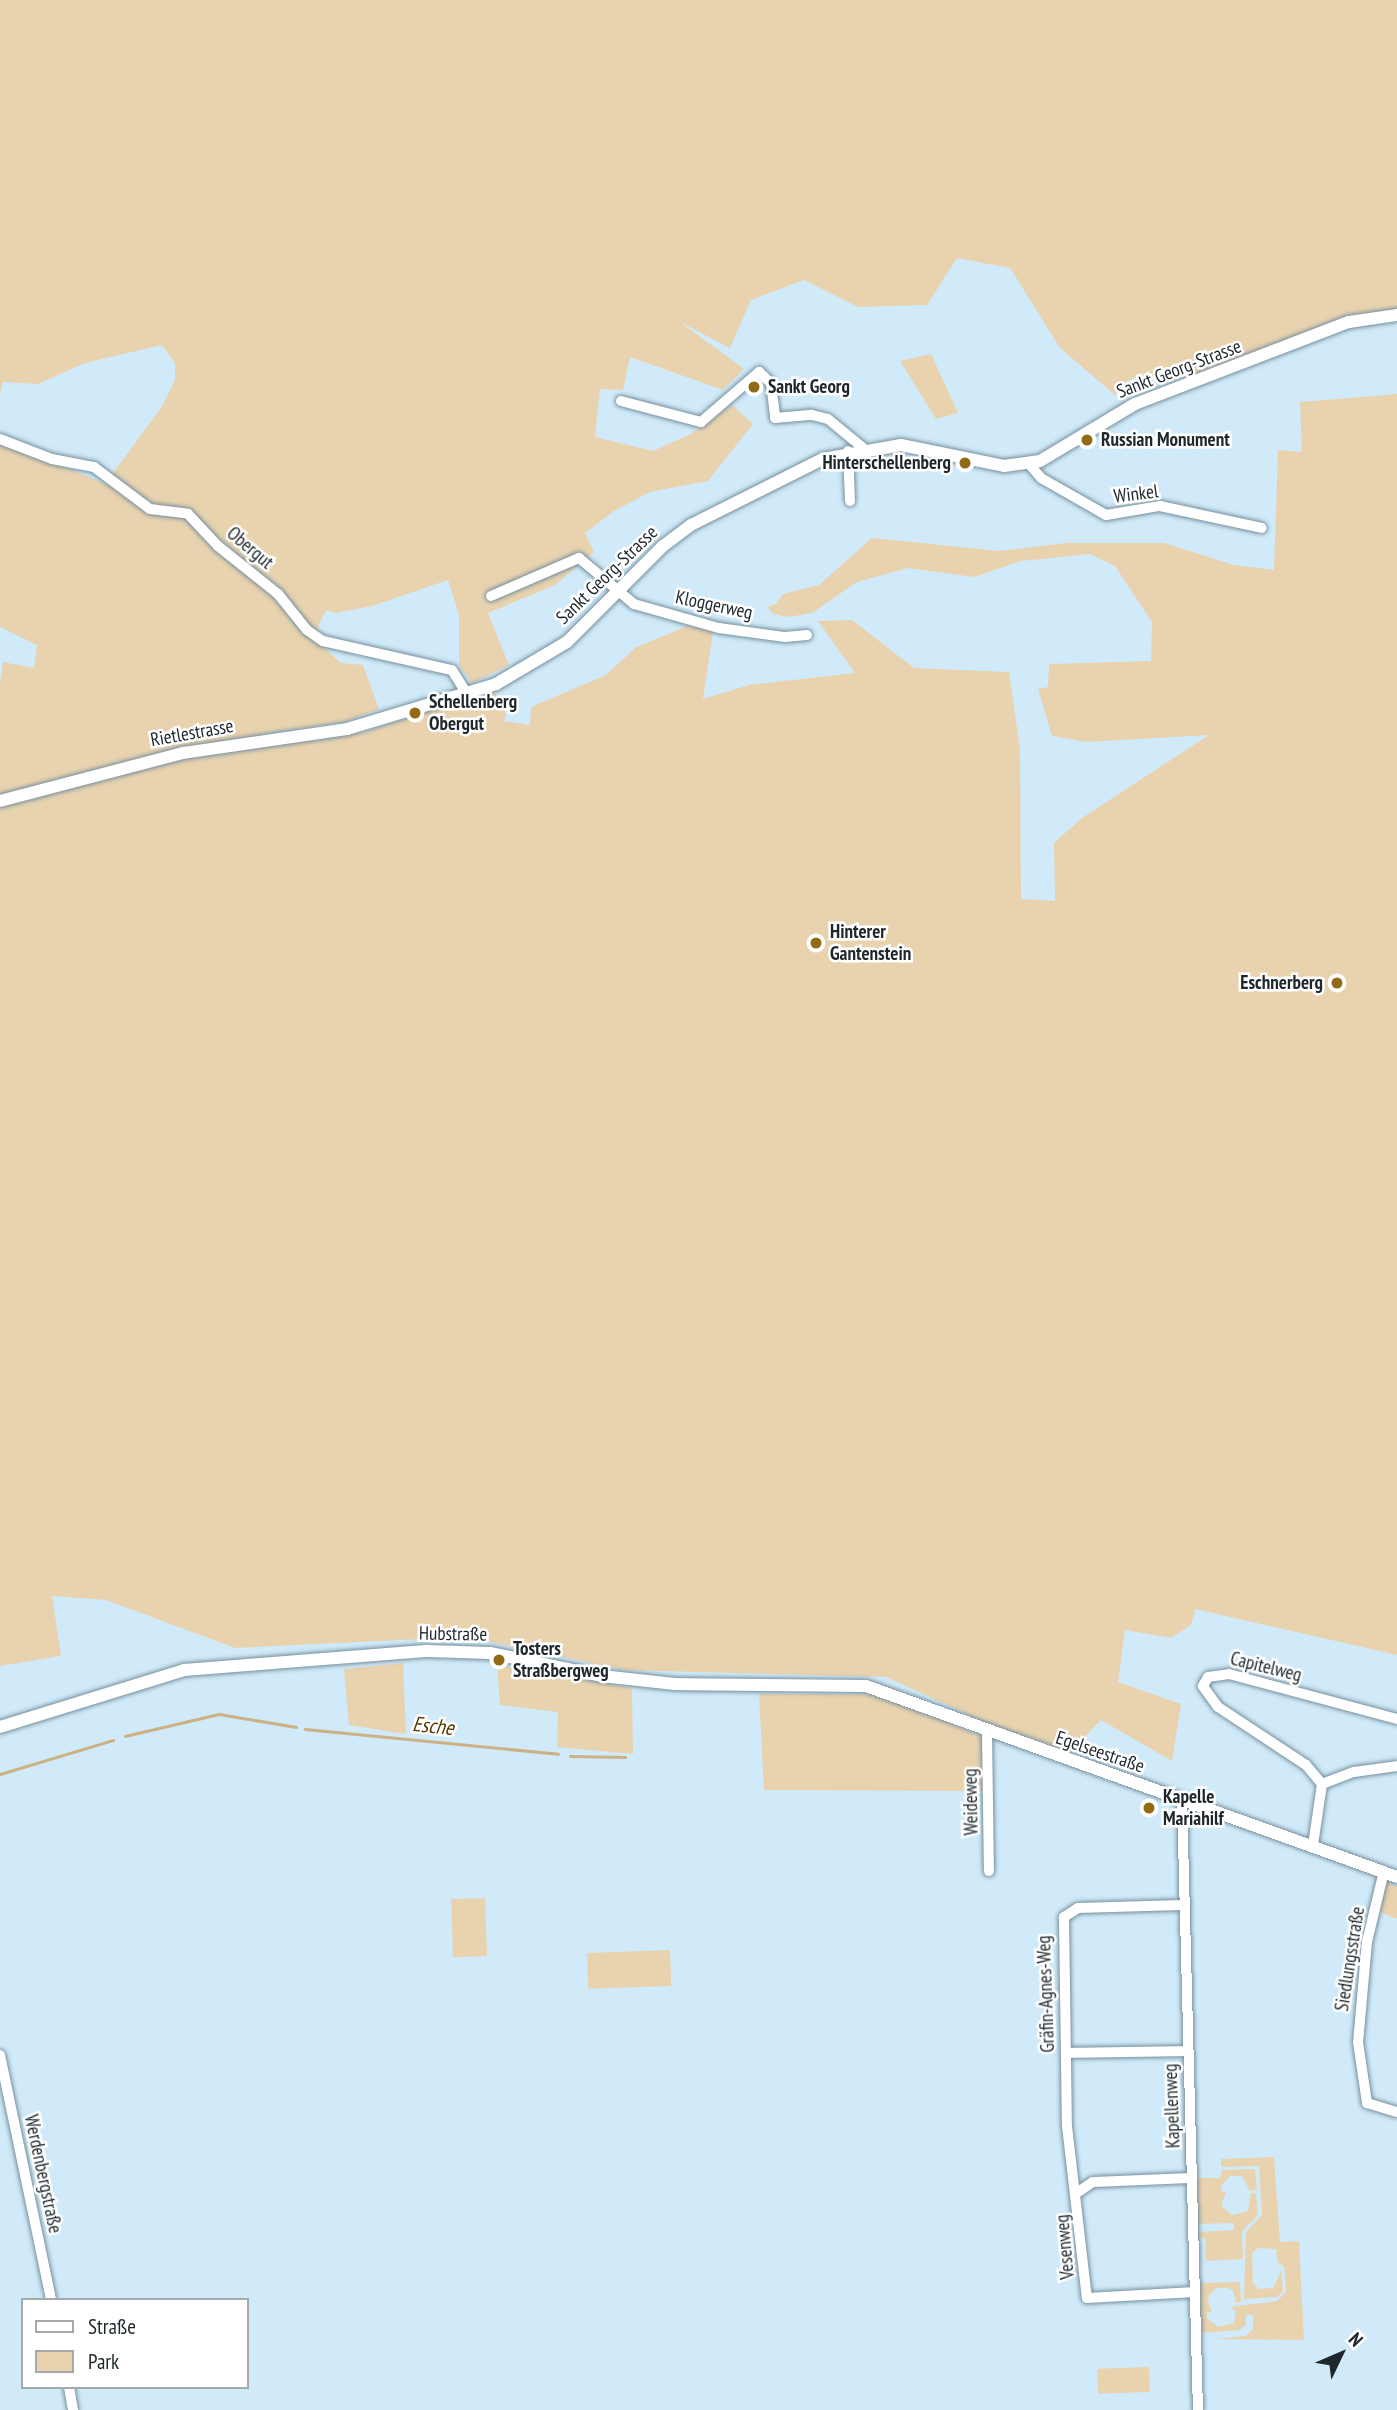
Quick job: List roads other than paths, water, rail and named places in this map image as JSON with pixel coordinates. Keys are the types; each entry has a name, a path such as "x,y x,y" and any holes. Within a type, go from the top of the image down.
{"street":[{"name":"Sankt Georg-Strasse","path":"393,714 467,694 542,660 618,594 663,546 691,525 761,486 848,451 911,445 1004,466 1029,464 1058,453 1135,404 1349,322 1397,315"},
{"path":"621,401 690,423 701,422 759,372 771,383 775,418 812,415 828,419 863,448"},
{"name":"Obergut","path":"0,439 52,459 94,467 150,509 188,514 218,546 278,594 307,630 323,641 452,670 467,694"},
{"path":"848,451 850,501"},
{"name":"Winkel","path":"1029,464 1041,478 1106,515 1160,506 1262,528"},
{"name":"Kloggerweg","path":"491,596 572,558 579,558 618,594 634,604 719,628 785,637 807,635"},
{"name":"Rietlestrasse","path":"0,801 131,764 347,729 393,714"},
{"name":"Hubstraße","path":"0,1727 184,1670 455,1651 654,1682 866,1686 988,1732"},
{"name":"Capitelweg","path":"1322,1784 1306,1765 1218,1707 1203,1686 1208,1677 1229,1674 1397,1719"},
{"name":"Egelseestraße","path":"988,1732 1397,1877"},
{"name":"Weideweg","path":"988,1732 989,1871"},
{"path":"1313,1845 1322,1784 1354,1773 1397,1766"},
{"name":"Kapellenweg","path":"1182,1801 1182,1905 1198,2410"},
{"name":"Siedlungsstraße","path":"1384,1871 1358,2000 1358,2042 1367,2103 1397,2112"},
{"name":"Gräfin-Agnes-Weg","path":"1078,2192 1067,2126 1064,1917 1079,1908 1182,1905"},
{"path":"1066,2053 1187,2051"},
{"name":"Werdenbergstraße","path":"0,2055 51,2298"},
{"path":"1078,2192 1093,2182 1191,2178"},
{"name":"Vesenweg","path":"1078,2192 1087,2298 1195,2292"},
{"path":"69,2389 74,2410"}],"waterway":[{"name":"Esche","path":"125,1736 219,1714 296,1727"},
{"name":"Esche","path":"305,1729 558,1754"},
{"name":"Esche","path":"0,1774 113,1740"},
{"name":"Esche","path":"570,1756 625,1757"}],"place":[{"name":"Sankt Georg","path":"754,387"},
{"name":"Russian Monument","path":"1087,440"},
{"name":"Hinterschellenberg","path":"965,463"},
{"name":"Schellenberg Obergut","path":"415,713"},
{"name":"Hinterer Gantenstein","path":"816,943"},
{"name":"Eschnerberg","path":"1337,983"},
{"name":"Tosters Straßbergweg","path":"499,1660"},
{"name":"Kapelle Mariahilf","path":"1149,1808"}]}
